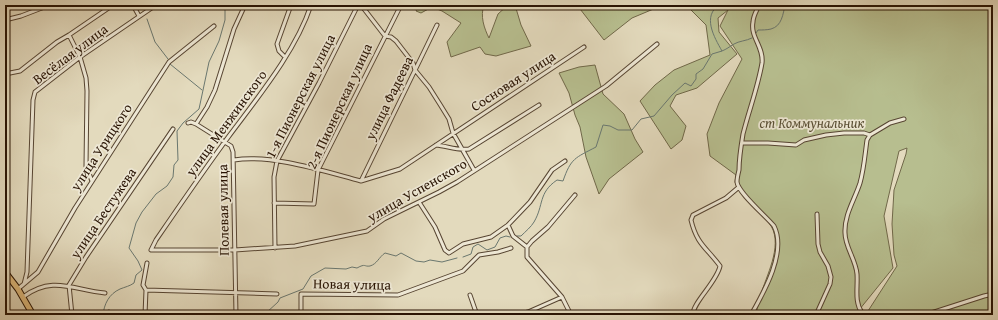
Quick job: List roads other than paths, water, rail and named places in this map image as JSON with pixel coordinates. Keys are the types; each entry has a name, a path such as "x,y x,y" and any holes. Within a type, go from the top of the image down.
{"main road":[{"path":"5,272 18,289 33,315"}],"street":[{"path":"5,20 21,16 47,6 63,5"},
{"path":"5,74 20,71 57,42 113,5"},
{"path":"133,5 140,16"},
{"name":"Весёлая улица","path":"24,284 27,272 33,100 35,92 80,57 156,5"},
{"path":"188,124 191,122 196,124 215,90 234,29 245,5"},
{"path":"285,57 279,51 277,44 291,5"},
{"name":"улица Менжинского","path":"151,250 156,240 224,142 272,77 302,28 311,5"},
{"path":"360,5 385,36 391,37 396,41 409,56 415,70 429,87 449,119 462,150 474,170"},
{"name":"1-я Пионерская улица","path":"275,248 274,177 276,161 360,5"},
{"name":"2-я Пионерская улица","path":"274,203 314,204 318,170 401,5"},
{"path":"751,315 770,279 776,257 778,240 777,232 774,226 743,194 737,182 742,143 762,61 761,49 753,34 752,27 753,20 760,5"},
{"name":"улица Фадеева","path":"361,181 436,25"},
{"name":"улица Урицкого","path":"18,289 38,272 92,181 169,62 214,26"},
{"path":"69,35 84,67 87,91 86,166 92,181"},
{"name":"улица Успенского","path":"151,250 235,250 275,248 295,246 367,231 384,219 439,192 606,86 657,44"},
{"name":"Сосновая улица","path":"361,181 400,169 584,47"},
{"path":"436,145 462,150 469,149 481,143 538,105"},
{"path":"862,313 856,300 856,268 846,240 845,232 852,202 857,193 861,180 867,140 870,135 890,123 904,119"},
{"name":"Полевая улица","path":"196,124 231,146 233,152 236,315"},
{"name":"улица Бестужева","path":"69,285 86,257 173,129"},
{"path":"742,143 796,145 804,140 826,135 844,133 864,133 870,135"},
{"path":"234,160 245,158 267,159 361,181"},
{"path":"419,202 435,227 445,250 449,253 467,242 491,238 508,225 530,202 552,170 565,161"},
{"path":"693,315 693,308 712,283 719,271 720,266 699,243 690,220 694,215 726,198 739,187"},
{"path":"571,315 562,297 527,257 527,247 548,227 575,195"},
{"path":"816,315 830,284 831,277 828,266 820,252 818,244 817,214"},
{"path":"508,225 513,236 527,247"},
{"name":"Новая улица","path":"301,315 301,294 398,295 463,271 479,255 511,248"},
{"path":"145,315 146,290 143,285 147,263"},
{"path":"69,285 72,315"},
{"path":"23,297 44,286 69,285 95,292 105,292"},
{"path":"146,290 277,294"},
{"path":"925,315 993,294"},
{"path":"470,295 477,315"},
{"path":"517,315 528,314 562,297"}],"waterway":[{"path":"103,315 106,303 110,297 116,291 134,283 136,275 142,270 129,248 136,223 142,212 156,194 167,186 173,177 174,165 178,160 177,131 183,123 199,109 209,62 219,41 225,20 225,5"},
{"path":"517,236 521,236 533,224 544,195 551,185 557,180 563,181 571,163 578,157 596,147 603,125 610,126 618,130 632,130 641,119 654,116 672,95 685,83 691,86 696,79 696,74 703,69 712,54 722,51 713,33 710,21 711,15 719,5"},
{"path":"756,33 758,30 771,29 778,25 783,16 785,5"},
{"path":"147,19 155,42 168,59"},
{"path":"722,51 736,43 752,38"},
{"path":"170,64 202,90"},
{"path":"463,257 471,254 473,247 478,244 487,250 495,247 500,238 506,236 510,237"},
{"path":"241,315 256,311 266,313 278,302 280,298 303,289 311,276 325,268 346,269 352,267 357,268 363,265 370,266 385,253 396,256 401,253 416,261 424,262 430,260 442,262 457,258"}],"park label":[{"name":"ст Коммунальник","path":"812,123"}]}
